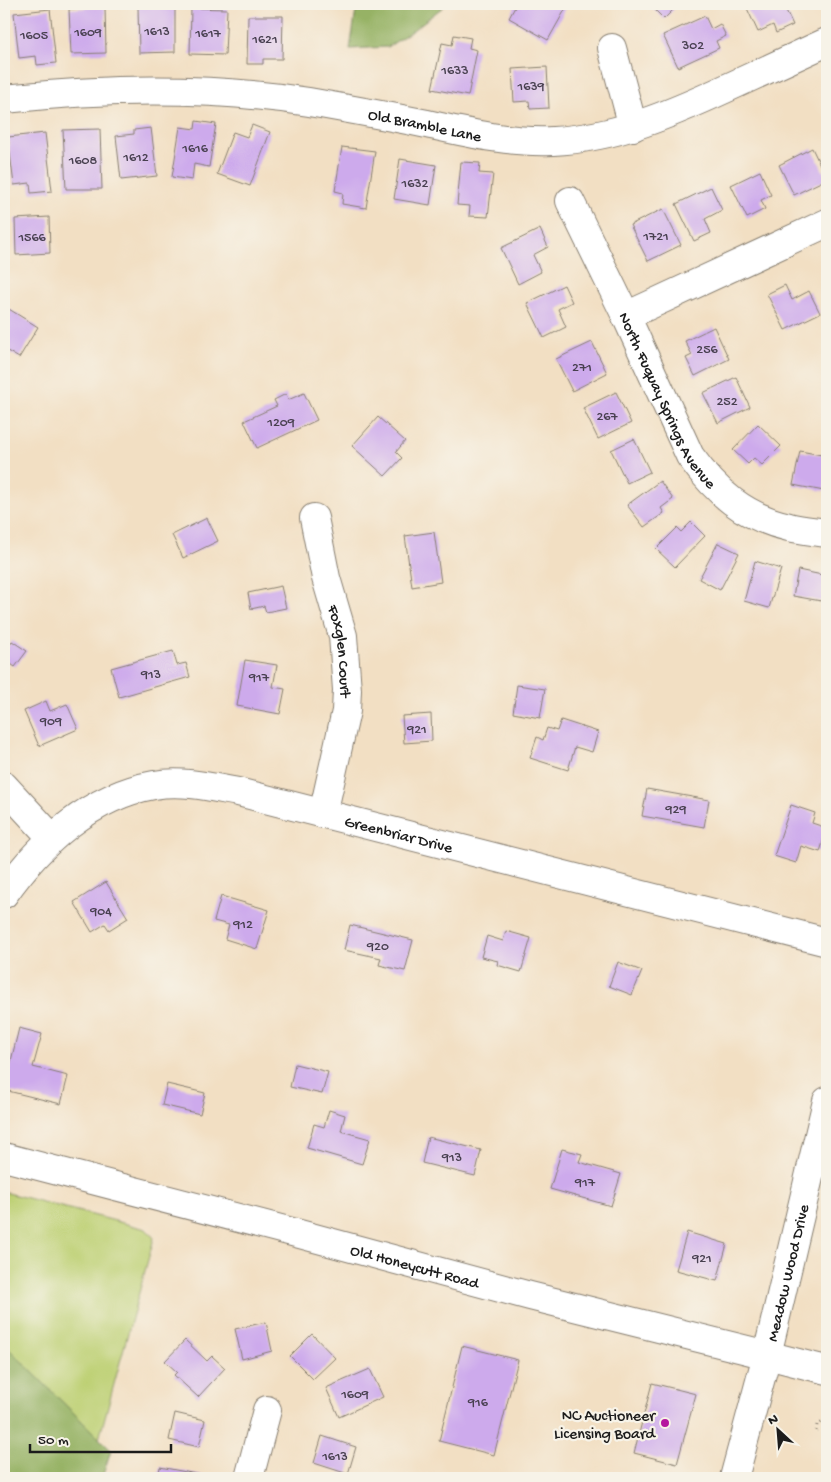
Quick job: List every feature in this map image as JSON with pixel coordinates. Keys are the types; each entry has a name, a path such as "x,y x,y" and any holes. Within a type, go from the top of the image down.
{"street":[{"name":"Old Bramble Lane","path":"4,99 103,91 197,92 251,95 344,108 478,135 552,141 594,136 633,127 685,107 827,42"},
{"path":"612,48 633,127"},
{"name":"North Fuquay Springs Avenue","path":"570,201 626,316 690,456 704,476 730,500 744,510 763,519 788,527 827,533"},
{"path":"626,316 827,223"},
{"name":"Foxglen Court","path":"314,518 326,578 343,636 347,690 346,711 323,814"},
{"name":"Greenbriar Drive","path":"4,894 29,861 52,838 88,811 134,790 156,785 204,785 238,792 827,942"},
{"path":"4,786 52,838"},
{"name":"Meadow Wood Drive","path":"734,1478 767,1354 827,1101"},
{"name":"Old Honeycutt Road","path":"4,1157 530,1296 827,1370"},
{"path":"250,1478 267,1410"}],"path":[{"path":"816,1430 817,1425 827,1420"}],"green space":[{"path":"357,4 447,4 388,47 350,49"},
{"path":"4,1192 146,1229 154,1238 99,1439 4,1344"},
{"path":"4,1344 111,1450 102,1478 4,1478"}],"building":[{"path":"508,4 558,4 566,8 548,40 509,18 515,7"},
{"path":"655,4 679,4 664,19 652,7"},
{"path":"745,4 783,4 793,25 776,33 773,25 758,32"},
{"path":"175,6 175,52 139,53 138,7"},
{"path":"105,7 106,53 71,54 69,9"},
{"path":"191,8 227,9 225,55 190,54"},
{"path":"50,9 56,63 37,65 36,56 19,58 14,13"},
{"path":"248,16 283,16 282,59 263,59 263,64 247,64"},
{"path":"705,16 711,29 720,24 726,36 716,41 719,48 678,67 663,35"},
{"path":"454,35 471,38 469,48 477,50 468,96 432,89 442,43 452,45"},
{"path":"547,67 549,108 530,109 529,101 514,102 512,69"},
{"path":"196,121 216,124 209,167 194,164 192,180 172,177 180,127 195,129"},
{"path":"252,125 270,132 250,186 217,174 233,132 247,137"},
{"path":"151,128 157,176 121,180 116,136 134,134 134,130"},
{"path":"100,129 102,189 66,189 63,130"},
{"path":"45,133 52,191 31,193 30,183 14,185 8,137"},
{"path":"342,147 375,151 366,208 342,204 343,193 335,191"},
{"path":"812,148 827,179 794,195 779,165"},
{"path":"400,159 436,165 430,205 394,199"},
{"path":"461,162 480,163 479,173 493,174 488,217 469,216 470,206 457,205"},
{"path":"760,171 771,195 761,200 765,209 747,218 731,185"},
{"path":"711,187 722,210 705,219 711,233 694,241 676,204"},
{"path":"663,209 681,245 648,261 630,225"},
{"path":"49,217 50,253 16,255 15,219"},
{"path":"540,229 548,247 533,255 541,272 518,284 501,248"},
{"path":"564,285 572,302 558,309 566,327 544,338 527,303"},
{"path":"785,285 792,300 809,291 820,313 785,330 767,294"},
{"path":"4,306 38,327 19,358 4,349"},
{"path":"714,327 729,359 695,376 686,358 692,355 685,341"},
{"path":"592,342 607,373 572,391 556,359"},
{"path":"736,377 750,407 718,423 703,393"},
{"path":"616,392 631,423 598,439 583,408"},
{"path":"304,393 317,420 257,448 244,421 277,406 274,400 286,394 288,400"},
{"path":"378,417 405,441 396,452 402,458 385,476 352,446"},
{"path":"758,424 781,446 762,465 754,458 748,464 733,450"},
{"path":"634,439 650,472 627,483 611,450"},
{"path":"800,451 827,456 827,477 824,491 793,485"},
{"path":"660,481 673,499 661,508 664,513 644,527 627,505"},
{"path":"207,518 218,541 183,558 172,535"},
{"path":"691,522 705,536 675,567 656,549 677,528 681,532"},
{"path":"434,532 441,582 412,587 405,536"},
{"path":"718,543 739,553 720,590 699,579"},
{"path":"755,561 781,569 769,608 744,601"},
{"path":"798,570 827,576 827,602 793,596"},
{"path":"281,586 286,608 266,612 264,606 251,609 248,593"},
{"path":"12,641 27,651 15,667 4,659 4,652"},
{"path":"173,651 177,665 186,663 190,677 119,697 111,668"},
{"path":"245,660 277,665 273,687 285,689 280,714 237,706"},
{"path":"517,685 545,689 540,718 513,713"},
{"path":"46,701 50,711 67,704 78,729 39,746 24,711"},
{"path":"431,714 432,741 404,743 402,716"},
{"path":"561,720 598,732 592,752 575,747 568,770 530,758 537,737 543,740 547,728 557,731"},
{"path":"647,789 709,800 704,827 642,816"},
{"path":"791,805 815,813 812,823 827,828 820,852 801,846 796,863 774,856"},
{"path":"106,882 128,918 109,930 105,924 92,932 74,902"},
{"path":"221,896 269,910 257,949 225,939 229,925 214,921"},
{"path":"350,925 413,940 405,971 379,965 381,958 344,950"},
{"path":"506,931 531,938 521,972 497,965 498,961 481,957 487,936 503,941"},
{"path":"618,962 642,971 632,995 609,986"},
{"path":"19,1028 42,1034 33,1067 68,1076 61,1104 4,1090"},
{"path":"295,1064 328,1072 322,1094 290,1087"},
{"path":"167,1084 205,1093 200,1114 162,1105"},
{"path":"329,1110 345,1115 341,1131 370,1139 362,1164 307,1148 314,1124 324,1127"},
{"path":"428,1137 481,1150 475,1176 422,1163"},
{"path":"562,1149 582,1154 579,1162 621,1174 611,1206 550,1189"},
{"path":"687,1232 727,1244 717,1281 676,1270"},
{"path":"266,1322 272,1351 242,1359 235,1329"},
{"path":"312,1334 335,1358 313,1379 290,1356"},
{"path":"185,1340 207,1361 212,1356 225,1368 198,1397 174,1375 177,1372 165,1361"},
{"path":"462,1346 518,1360 494,1455 439,1441"},
{"path":"370,1369 383,1397 339,1417 326,1388"},
{"name":"NC Auctioneer Licensing Board","path":"652,1383 696,1394 677,1464 634,1453"},
{"path":"175,1413 205,1420 199,1447 169,1440"},
{"path":"322,1436 356,1447 348,1474 314,1463"},
{"path":"160,1467 207,1476 207,1478 158,1478"}],"place":[{"name":"NC Auctioneer Licensing Board","path":"665,1423"}]}
